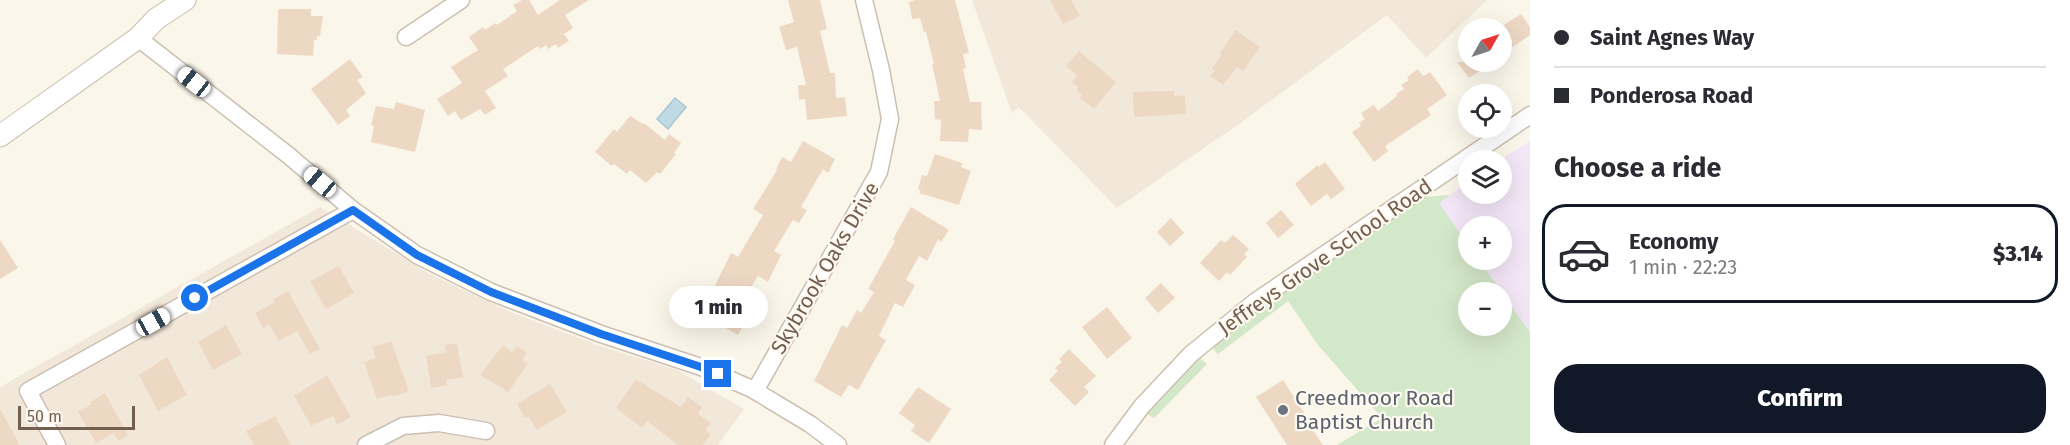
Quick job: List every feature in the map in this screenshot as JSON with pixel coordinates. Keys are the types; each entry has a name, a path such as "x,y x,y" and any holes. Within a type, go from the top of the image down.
{"street":[{"path":"0,136 138,38 156,20 185,0"},
{"path":"406,37 460,0"},
{"name":"Skybrook Oaks Drive","path":"755,391 879,172 890,119 864,0"},
{"path":"138,38 288,155 353,210 417,255 491,292 601,334 701,367 755,391 810,424 838,445"},
{"name":"Jeffreys Grove School Road","path":"1113,445 1142,406 1191,354 1256,301 1530,115"},
{"path":"57,445 28,391 353,210"},
{"path":"366,445 403,426 439,423 486,432"}],"shaded area":[{"path":"972,0 1487,0 1468,18 1458,18 1458,28 1426,58 1387,15 1239,124 1117,208 1019,107 1012,113"},
{"path":"1530,141 1530,332 1512,307 1512,282 1495,282 1486,270 1512,270 1512,216 1458,216 1458,231 1438,203 1458,189 1458,204 1512,204 1512,152"},
{"path":"320,207 430,274 506,310 600,346 677,370 744,409 718,445 0,445 0,387"}],"green space":[{"path":"1450,195 1439,203 1458,231 1458,270 1486,270 1495,282 1458,282 1458,336 1512,336 1512,306 1530,332 1530,445 1337,445 1382,418 1318,345 1288,301 1218,354 1213,349 1216,341 1243,319 1422,197"},
{"path":"1200,358 1207,364 1154,418 1145,413 1193,361"}],"water":[{"path":"675,98 686,107 668,129 657,119"}],"building":[{"path":"522,0 529,0 538,15 560,0 589,0 565,15 573,28 564,34 569,41 558,48 556,44 548,49 546,45 540,49 538,46 503,69 508,76 485,91 496,108 485,115 480,109 461,120 455,111 448,116 437,99 462,83 451,67 478,50 469,37 483,27 485,30 495,23 497,25 517,11 513,5"},
{"path":"788,0 820,0 827,29 820,31 830,73 835,73 836,98 845,97 847,116 807,120 805,99 799,100 798,85 806,85 797,47 786,50 779,27 794,22"},
{"path":"955,0 969,53 963,54 966,68 963,69 970,102 981,102 982,130 969,129 968,142 940,141 941,120 935,119 934,101 940,101 932,64 934,64 920,18 912,19 909,2"},
{"path":"1050,0 1071,0 1080,16 1063,24"},
{"path":"278,9 311,9 311,16 323,16 320,36 314,40 313,56 277,54"},
{"path":"1521,14 1530,27 1530,35 1512,48 1512,20"},
{"path":"1236,30 1260,47 1243,71 1237,67 1223,85 1210,76 1215,71 1212,69 1222,54 1220,53"},
{"path":"1079,51 1116,82 1094,109 1080,98 1082,95 1077,91 1078,87 1072,82 1077,75 1066,66"},
{"path":"350,59 363,77 357,80 366,93 346,110 350,116 338,125 311,89"},
{"path":"1418,69 1423,76 1430,72 1447,95 1427,109 1431,115 1385,146 1388,151 1374,162 1352,132 1361,126 1359,123 1365,119 1361,113 1374,105 1378,111 1404,89 1401,85 1409,80 1407,77"},
{"path":"1464,72 1478,72 1469,78"},
{"path":"1174,91 1174,96 1185,95 1186,114 1134,117 1133,92"},
{"path":"396,102 425,110 415,152 371,142 374,126 371,125 376,106 394,109"},
{"path":"630,116 644,123 665,140 669,134 681,143 674,153 676,154 660,174 657,172 646,183 630,170 627,174 614,164 612,166 595,152 614,129 617,132"},
{"path":"803,141 835,159 828,173 823,169 801,207 807,210 799,223 793,220 774,251 781,255 768,282 758,276 743,300 754,307 738,335 701,314 731,253 738,257 763,215 753,209 777,170 782,157 791,162"},
{"path":"935,154 962,163 961,167 971,171 959,205 919,193 922,175 927,176"},
{"path":"1325,162 1345,189 1331,199 1327,194 1311,206 1295,184 1317,165 1319,167"},
{"path":"911,207 949,230 941,242 938,239 927,261 919,256 906,280 915,285 903,307 895,303 879,336 886,340 858,390 849,385 841,397 814,381 842,325 847,328 857,310 861,313 874,292 868,289"},
{"path":"1281,210 1294,225 1278,238 1266,223"},
{"path":"1171,218 1184,233 1170,246 1157,232"},
{"path":"1233,235 1249,249 1244,254 1247,257 1230,275 1227,272 1219,281 1200,263 1221,240 1225,243"},
{"path":"0,240 18,268 0,279"},
{"path":"339,266 354,293 326,309 310,281"},
{"path":"1161,283 1175,298 1158,313 1145,298"},
{"path":"288,291 320,349 310,354 297,331 279,341 269,324 263,328 255,313 275,302 273,299"},
{"path":"1107,307 1132,338 1107,359 1082,327"},
{"path":"226,325 242,354 213,370 198,342"},
{"path":"391,341 409,391 377,399 364,362 376,358 372,347"},
{"path":"457,344 463,377 446,380 447,385 431,388 426,356 446,352 445,345"},
{"path":"503,345 512,352 517,346 527,353 522,360 528,364 508,392 480,375"},
{"path":"1069,349 1096,376 1084,387 1089,392 1075,406 1049,380 1058,371 1055,368 1062,362 1059,359"},
{"path":"167,357 187,395 158,411 139,375"},
{"path":"327,375 351,417 337,425 333,416 311,426 294,396"},
{"path":"636,379 681,407 688,397 702,407 698,414 711,423 705,430 711,434 703,445 678,445 647,421 642,428 616,408"},
{"name":"Creedmoor Road Baptist Church","path":"1283,380 1323,445 1287,445 1256,397"},
{"path":"550,384 567,412 537,430 528,416 525,418 517,404"},
{"path":"918,387 951,409 929,443 911,431 915,425 899,413"},
{"path":"105,393 128,435 118,441 114,433 96,443 78,412"},
{"path":"0,409 20,445 0,445"},
{"path":"275,416 291,445 254,445 246,431"}],"place":[{"name":"Creedmoor Road Baptist Church","path":"1283,410"}],"route":[{"path":"195,298 353,210 417,255 491,292 601,334 718,374"}]}
